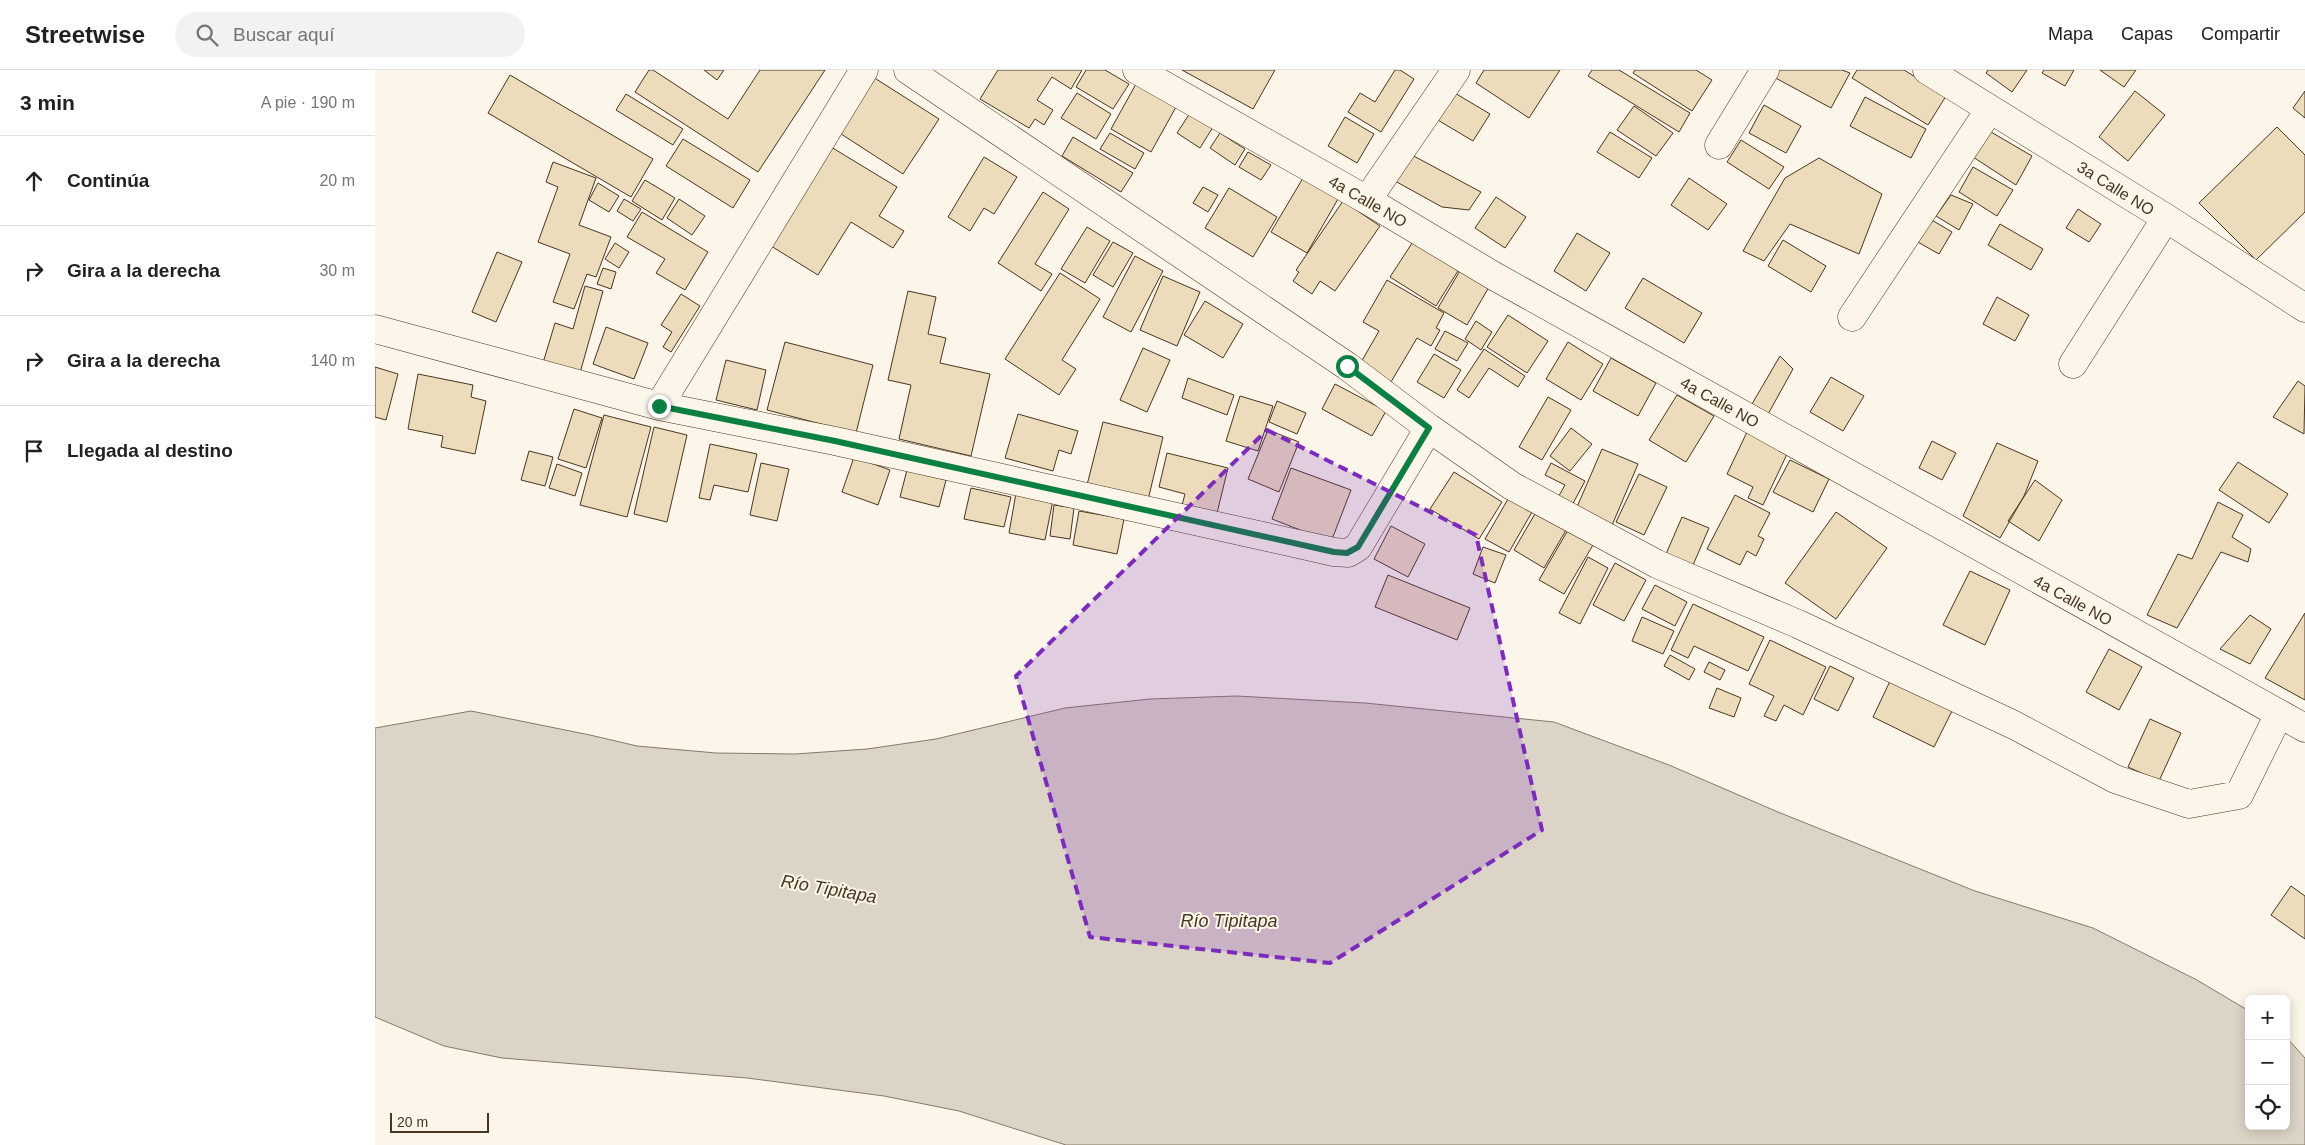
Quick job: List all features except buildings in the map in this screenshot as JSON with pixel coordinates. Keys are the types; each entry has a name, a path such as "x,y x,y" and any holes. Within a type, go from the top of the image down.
{"street":[{"path":"659,406 864,70"},
{"path":"908,70 1347,366 1429,428 1512,486 1657,564 1798,624 2014,725 2115,779 2189,804 2239,795 2279,714"},
{"path":"1367,200 1456,70"},
{"path":"1719,145 1765,70"},
{"name":"3a Calle NO","path":"1932,71 1989,109 2166,218 2300,297"},
{"name":"4a Calle NO","path":"1147,72 1494,276 2305,728"},
{"path":"1852,317 1989,109"},
{"path":"2073,364 2166,218"},
{"path":"375,329 659,406 835,441 1334,552 1347,553 1358,547 1429,428"}],"highlighted area":[{"path":"1267,430 1476,535 1542,830 1330,963 1090,937 1016,676"}],"water":[{"name":"Río Tipitapa","path":"1236,696 1365,703 1554,722 1669,765 1778,812 1975,891 2093,928 2197,980 2245,1009 2245,1130 2290,1130 2290,1041 2305,1058 2305,1145 1066,1145 959,1111 884,1096 747,1078 502,1058 444,1046 375,1017 375,728 471,711 637,746 716,753 795,754 867,749 936,739 1065,708 1150,699"}],"route":[{"path":"659,406 835,441 1334,552 1347,553 1358,547 1429,428 1347,366"}]}
